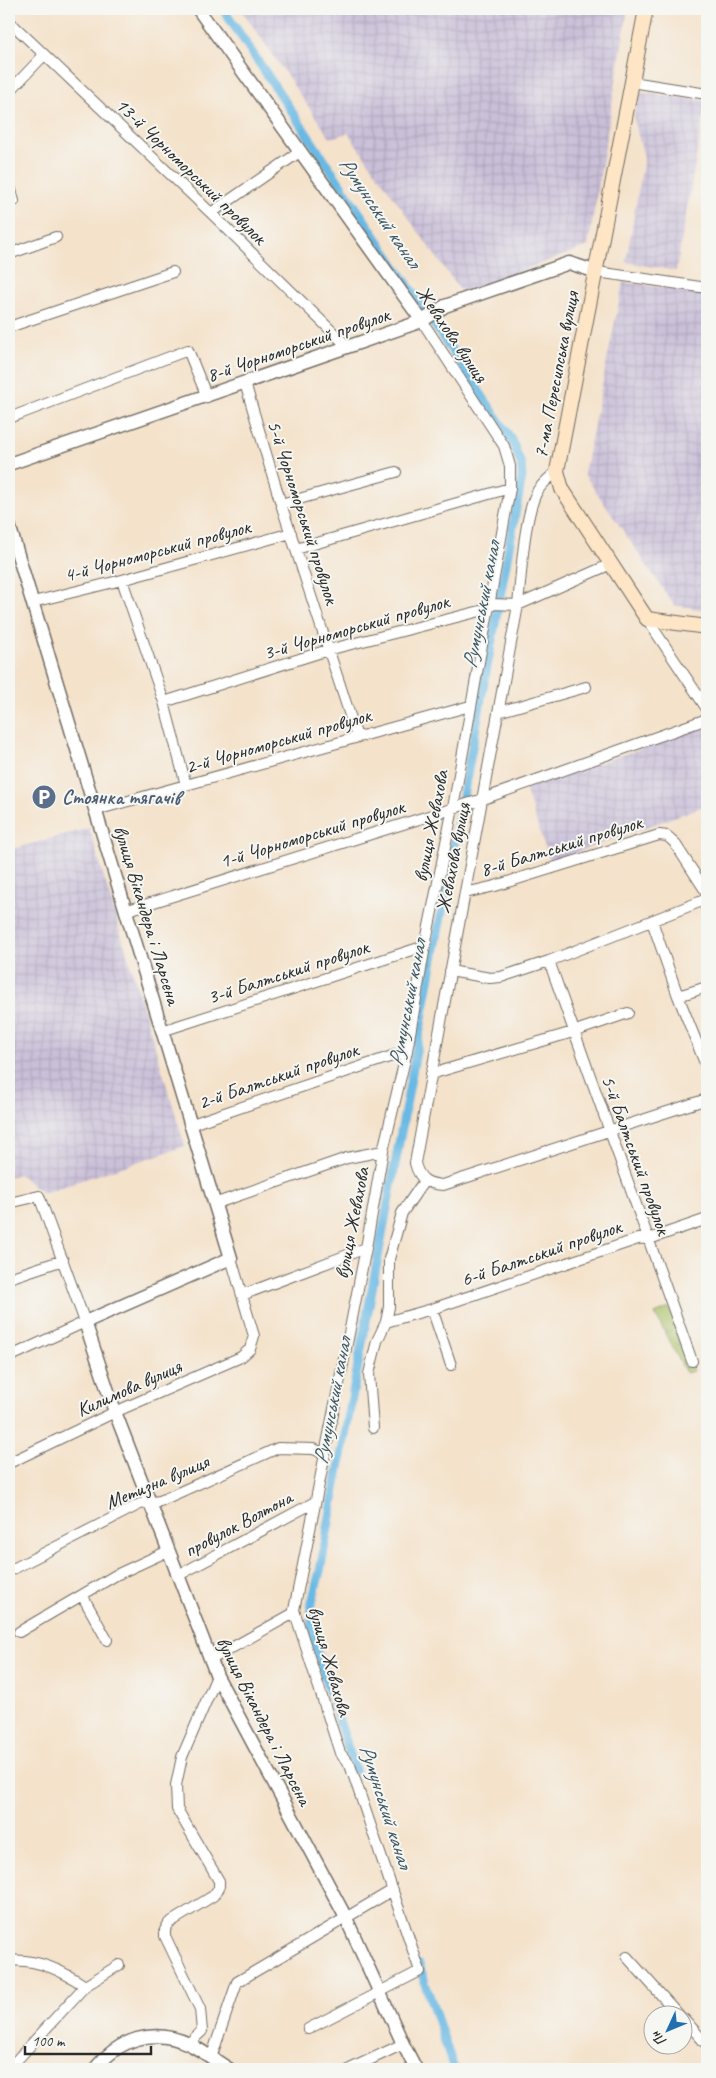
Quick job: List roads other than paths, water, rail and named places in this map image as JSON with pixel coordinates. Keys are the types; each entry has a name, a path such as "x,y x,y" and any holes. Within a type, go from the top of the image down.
{"main road":[{"name":"7-ма Пересипська вулиця","path":"646,9 612,181 597,272 557,471 562,489 648,619"},
{"path":"648,619 707,627"}],"street":[{"name":"Жевахова вулиця","path":"198,9 422,321 504,446 510,466"},
{"name":"13-й Чорноморський провулок","path":"9,21 211,213 348,347"},
{"path":"9,92 44,55"},
{"path":"632,82 707,94"},
{"path":"211,213 301,151"},
{"path":"9,183 14,201 9,203"},
{"path":"9,254 56,237"},
{"name":"8-й Чорноморський провулок","path":"9,464 422,321 445,306 569,263 597,272"},
{"path":"9,328 174,272"},
{"path":"597,272 707,288"},
{"path":"9,418 188,350 207,397"},
{"name":"5-й Чорноморський провулок","path":"245,383 281,504 356,736"},
{"name":"вулиця Жевахова","path":"380,1992 420,1971 350,1765 340,1753 294,1613 324,1453 366,1248 383,1151 407,1051 425,946 455,808 470,706 490,607 510,488 510,466"},
{"name":"Жевахова вулиця","path":"424,1181 416,1170 415,1164 498,712 524,545 532,505 541,487 557,471"},
{"path":"281,504 396,472"},
{"path":"296,549 510,488"},
{"name":"вулиця Вікандера і Ларсена","path":"9,525 254,1336"},
{"name":"4-й Чорноморський провулок","path":"33,602 122,580 291,533"},
{"name":"3-й Чорноморський провулок","path":"164,702 328,650 490,607 516,604 611,564"},
{"path":"122,580 164,702 186,785"},
{"name":"7-ма Пересипська вулиця","path":"648,619 707,709"},
{"path":"498,712 586,687"},
{"name":"2-й Чорноморський провулок","path":"96,810 356,736 470,706"},
{"name":"1-й Чорноморський провулок","path":"125,911 481,800 707,719"},
{"name":"8-й Балтський провулок","path":"465,893 494,886 659,835 667,836 674,842 707,892"},
{"path":"450,972 490,978 501,977 549,961 707,899"},
{"path":"652,921 678,996 707,1068"},
{"name":"3-й Балтський провулок","path":"162,1031 425,946"},
{"name":"5-й Балтський провулок","path":"549,961 692,1361"},
{"path":"678,996 707,987"},
{"path":"431,1074 573,1032 628,1012"},
{"name":"2-й Балтський провулок","path":"190,1126 407,1051"},
{"path":"373,1428 369,1374 377,1341 386,1322 389,1307 389,1259 402,1213 424,1181 443,1186 707,1099"},
{"path":"214,1204 347,1158 383,1151"},
{"name":"вулиця Вікандера і Ларсена","path":"9,1203 39,1196 85,1322 115,1412 210,1660 345,1916 416,2069"},
{"name":"6-й Балтський провулок","path":"386,1322 432,1309 638,1238 647,1238 707,1219"},
{"path":"242,1295 366,1248"},
{"path":"9,1357 231,1258"},
{"path":"9,1278 63,1260"},
{"path":"432,1309 451,1365"},
{"name":"Килимова вулиця","path":"9,1463 115,1412 241,1357 250,1348 254,1336"},
{"name":"Метизна вулиця","path":"9,1571 140,1504 160,1501 278,1448 313,1449 324,1453"},
{"name":"провулок Волтона","path":"177,1576 315,1502"},
{"name":"провулок Волтона","path":"19,1632 116,1575 168,1551"},
{"path":"82,1594 107,1640"},
{"path":"210,1660 294,1613"},
{"path":"188,2044 202,2031 200,2009 165,1936 165,1930 169,1923 213,1896 219,1888 219,1881 177,1809 176,1785 182,1756 217,1676"},
{"path":"212,2058 237,1982 345,1916 393,1890"},
{"path":"627,1957 671,2006"},
{"path":"9,1961 24,1959 33,1961 72,1977 85,1986"},
{"path":"14,2066 85,1986 119,1965"},
{"path":"308,2029 380,1992"},
{"path":"694,2030 707,2045"},
{"path":"95,2069 114,2049 133,2039 163,2036 188,2044 229,2069"},
{"path":"350,2069 403,2044"}],"waterway":[{"name":"Румунський канал","path":"223,9 511,439 521,464 522,477 320,1571 311,1606 313,1640 355,1770"},
{"name":"Румунський канал","path":"419,1965 454,2069"}],"place":[{"name":"Стоянка тягачів","path":"44,797"}]}
